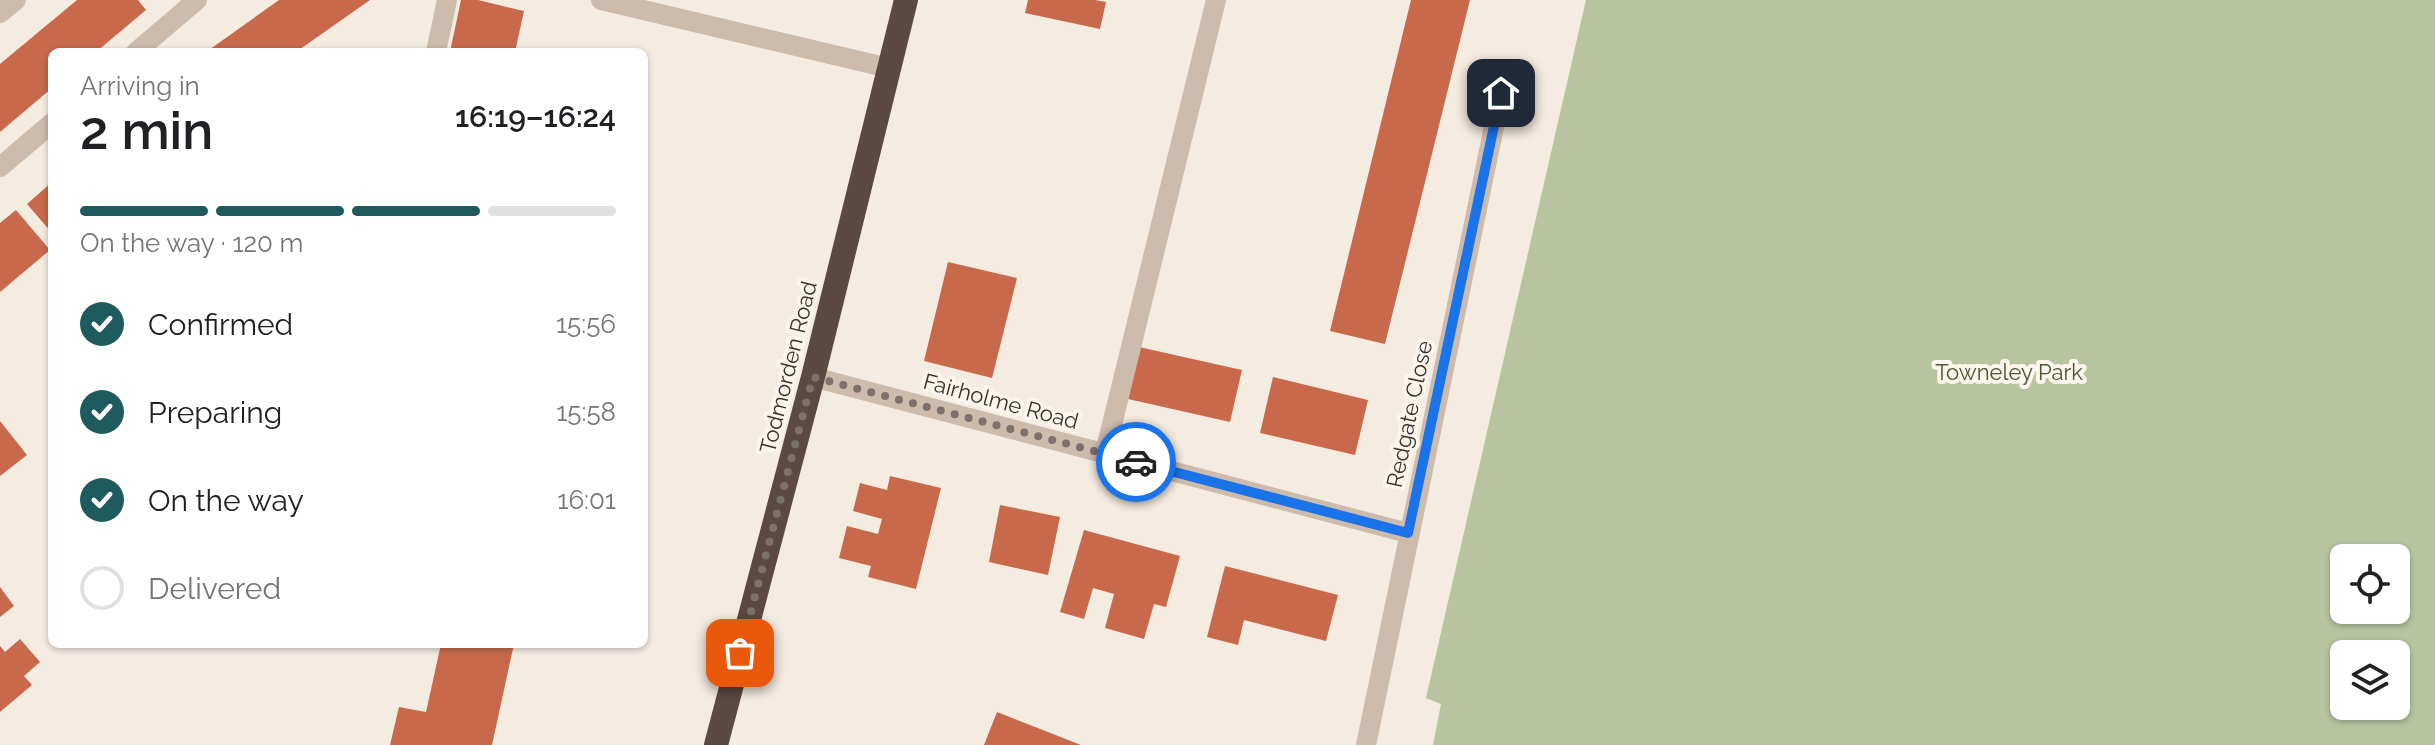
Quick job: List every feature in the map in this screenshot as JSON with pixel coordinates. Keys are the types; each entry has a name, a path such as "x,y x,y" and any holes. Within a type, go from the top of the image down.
{"highway":[{"name":"Todmorden Road","path":"716,745 813,377 906,0"}],"street":[{"path":"0,13 16,0"},
{"path":"437,48 447,0"},
{"path":"601,0 889,68"},
{"path":"1105,453 1216,0"},
{"path":"141,48 195,1"},
{"name":"Redgate Close","path":"1366,745 1501,93"},
{"path":"0,167 48,126"},
{"name":"Fairholme Road","path":"813,377 1408,533"}],"green space":[{"name":"Towneley Park","path":"1586,0 2435,0 2435,745 1433,745 1441,704 1426,698"}],"building":[{"path":"77,0 138,0 146,10 101,48 48,48 48,91 0,132 0,64"},
{"path":"279,0 370,0 302,48 212,48"},
{"path":"461,0 478,0 524,11 516,48 451,48"},
{"path":"1028,0 1106,2 1100,29 1025,13"},
{"path":"1411,0 1470,0 1385,344 1330,331"},
{"path":"48,186 48,228 27,204"},
{"path":"16,210 48,248 48,252 0,292 0,223"},
{"path":"948,262 1017,278 992,378 924,361"},
{"path":"1139,347 1242,370 1230,422 1128,399"},
{"path":"1273,377 1368,400 1355,455 1260,433"},
{"path":"0,421 27,455 0,476"},
{"path":"890,476 941,488 916,589 868,577 871,566 839,558 847,526 878,534 882,519 853,511 860,483 887,490"},
{"path":"1000,505 1060,517 1048,575 989,562"},
{"path":"1084,530 1180,556 1166,607 1154,604 1144,639 1105,628 1114,594 1093,588 1084,619 1060,612"},
{"path":"1225,566 1338,595 1326,641 1244,620 1238,645 1207,637"},
{"path":"0,587 14,606 0,617"},
{"path":"20,639 40,662 24,676 32,685 0,712 0,646 5,652"},
{"path":"440,648 513,648 492,745 390,745 399,707 426,712"},
{"path":"997,712 1081,745 984,745"}],"way so far":[{"path":"740,653 813,377 1136,462"}],"route":[{"path":"1136,462 1408,533 1501,93"}]}
